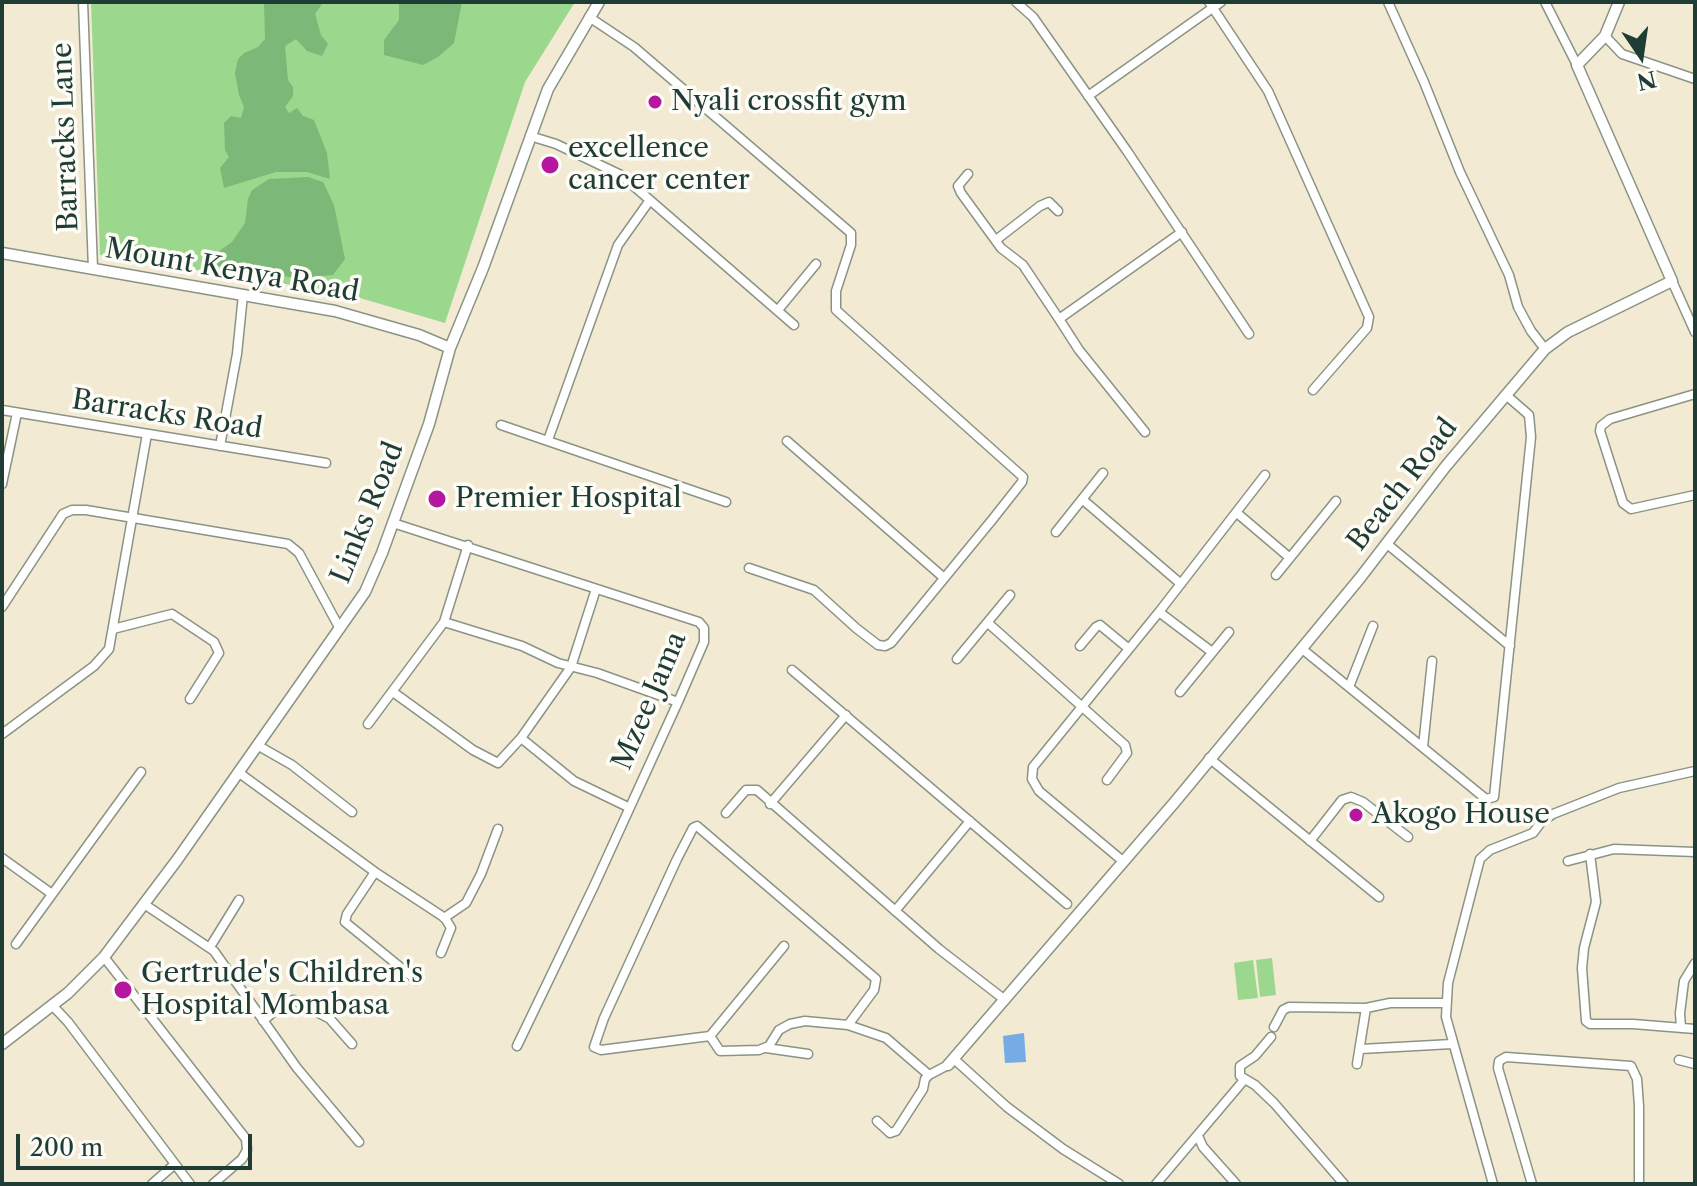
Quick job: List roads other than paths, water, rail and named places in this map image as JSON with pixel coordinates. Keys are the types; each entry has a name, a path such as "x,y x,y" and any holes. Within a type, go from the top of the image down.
{"main road":[{"name":"Links Road","path":"2,1044 52,1005 104,957 340,629 372,578 429,424 450,348 483,268 548,89 599,2"},
{"path":"1619,2 1605,36 1577,65 1672,281"},
{"name":"Mount Kenya Road","path":"2,253 335,311 419,335 450,348"},
{"name":"Beach Road","path":"951,1062 1124,862 1545,349 1568,332 1672,281"}],"street":[{"name":"Barracks Lane","path":"83,2 93,269"},
{"path":"1016,2 1033,17 1249,334"},
{"path":"1388,2 1460,172 1509,275 1518,307 1545,349"},
{"path":"1545,2 1577,65"},
{"path":"1088,96 1215,4 1268,91 1369,317 1367,328 1313,390"},
{"path":"589,17 634,47 851,233 851,245 836,291 836,310 1022,475 1022,482 891,643 881,647 814,590 749,568"},
{"path":"1605,36 1622,54 1695,79"},
{"path":"530,136 556,144 621,175 794,325"},
{"path":"968,174 958,186 969,205 1001,248 1023,265 1079,350 1145,432"},
{"path":"548,440 618,245 650,200"},
{"path":"996,240 1040,206 1049,202 1058,211"},
{"path":"1059,319 1182,232"},
{"path":"778,310 816,264"},
{"path":"1672,281 1695,332"},
{"path":"220,446 237,354 243,295"},
{"path":"1695,394 1610,419 1604,422 1600,431 1623,503 1631,509 1695,495"},
{"path":"1301,648 1486,799 1494,797 1531,421 1528,414 1506,395"},
{"name":"Barracks Road","path":"2,410 326,463"},
{"path":"2,484 17,413"},
{"path":"501,425 726,502"},
{"path":"2,734 100,661 109,649 147,434"},
{"path":"787,441 943,577"},
{"path":"1056,532 1103,473"},
{"path":"1124,862 1039,791 1032,779 1034,764 1159,612 1265,475"},
{"path":"1082,499 1181,584"},
{"path":"1276,575 1336,501"},
{"path":"2,607 63,514 86,510 293,547 305,562 340,629"},
{"path":"1237,513 1290,558"},
{"name":"Mzee Jama","path":"393,523 468,545 702,625 705,633 678,702 517,1046"},
{"path":"1386,543 1510,646"},
{"path":"368,724 422,647 444,622 468,545"},
{"path":"393,692 433,723 498,763 521,738 571,667 596,589"},
{"path":"957,659 1010,595"},
{"path":"1159,612 1212,652"},
{"path":"113,629 172,614 214,642 219,653 190,699"},
{"path":"444,622 522,646 571,667 678,702"},
{"path":"988,623 1127,748 1107,780"},
{"path":"1080,646 1100,625 1129,649"},
{"path":"1349,687 1373,626"},
{"path":"1180,692 1229,632"},
{"path":"1423,747 1432,661"},
{"path":"792,670 1067,904"},
{"path":"770,804 846,715"},
{"path":"521,738 574,781 628,807"},
{"path":"257,745 292,765 352,812"},
{"path":"1209,758 1379,897"},
{"path":"1493,1184 1452,1044 1446,1003 1457,943 1480,859 1485,852 1533,833 1546,817 1619,788 1695,771"},
{"path":"16,944 141,772"},
{"path":"238,772 444,918 451,928 441,953"},
{"path":"726,813 748,789 757,790 895,911 1005,1000"},
{"path":"1310,841 1342,800 1351,797 1363,802 1408,837"},
{"path":"895,911 970,821"},
{"path":"784,946 710,1036 601,1050 594,1045 677,859 697,826 876,979 874,990 848,1025"},
{"path":"444,918 466,903 498,829"},
{"path":"1568,861 1604,850 1640,848 1695,852"},
{"path":"1590,854 1596,902 1582,968 1586,1021 1594,1024 1695,1029"},
{"path":"2,858 52,894"},
{"path":"375,872 347,914 345,922 416,980"},
{"path":"210,947 239,900"},
{"path":"144,904 210,947 297,1068 359,1142"},
{"path":"104,957 246,1139 247,1150 242,1159 213,1184"},
{"path":"1681,1028 1684,981 1695,963"},
{"path":"263,1021 286,1001 294,1000 330,1019 352,1044"},
{"path":"1274,1027 1283,1010 1289,1007 1366,1008 1390,1003 1446,1003"},
{"path":"52,1005 190,1184"},
{"path":"1357,1064 1366,1008"},
{"path":"766,1048 779,1030 790,1024 805,1021 848,1025 886,1038 929,1075"},
{"path":"710,1036 717,1049 724,1052 766,1048 808,1054"},
{"path":"1271,1037 1255,1056 1240,1066 1239,1072 1244,1080 1255,1085 1274,1103 1344,1184"},
{"path":"1361,1049 1452,1044"},
{"path":"1532,1184 1498,1068 1499,1061 1506,1057 1631,1066 1636,1074 1639,1106 1639,1184"},
{"path":"1679,1060 1695,1064"},
{"path":"877,1121 890,1133 896,1131 923,1089 925,1079 951,1062 1063,1149 1119,1184"},
{"path":"1156,1184 1244,1080"},
{"path":"1198,1136 1203,1147 1236,1184"},
{"path":"152,1184 175,1164"}],"water":[{"path":"1024,1033 1026,1062 1005,1063 1003,1036"}],"place":[{"name":"Nyali crossfit gym","path":"655,102"},
{"name":"excellence cancer center","path":"550,165"},
{"name":"Premier Hospital","path":"437,499"},
{"name":"Akogo House","path":"1356,815"},
{"name":"Gertrude's Children's Hospital Mombasa","path":"123,990"}]}
